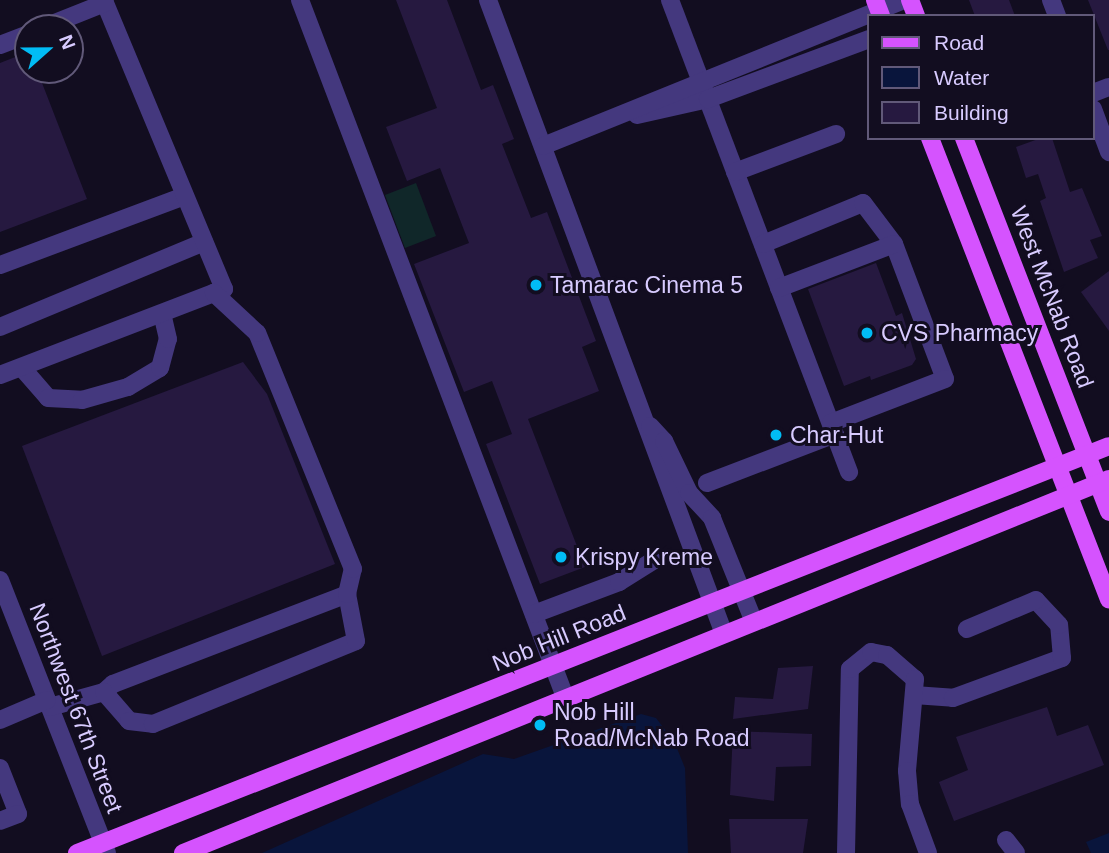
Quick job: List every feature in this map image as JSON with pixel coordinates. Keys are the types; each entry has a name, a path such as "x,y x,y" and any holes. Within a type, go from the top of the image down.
{"main road":[{"path":"931,140 1109,599"},
{"name":"West McNab Road","path":"965,140 1086,455 1103,481 1109,512"},
{"name":"Nob Hill Road","path":"77,853 105,848 742,589 1109,446"},
{"path":"183,853 1103,481"}],"street":[{"path":"300,0 565,697"},
{"path":"488,0 650,426 652,444 724,634"},
{"path":"670,0 849,472"},
{"path":"543,146 620,117 701,80 878,8 904,0"},
{"path":"0,375 23,369 224,289 105,3 78,14"},
{"path":"620,117 708,99 867,40"},
{"path":"1095,114 1109,152"},
{"path":"735,172 836,134"},
{"path":"0,265 185,196"},
{"path":"707,483 945,379 890,239 863,204 763,244"},
{"path":"777,283 890,239"},
{"path":"0,327 204,242"},
{"path":"104,692 129,721 153,724 356,641 347,594 353,569 257,334 214,293"},
{"path":"23,369 48,398 82,400 128,387 160,369 169,339 162,314"},
{"path":"650,426 664,441 690,493 712,518 754,622"},
{"path":"534,614 619,582 653,561"},
{"name":"Northwest 67th Street","path":"0,580 105,848"},
{"path":"0,719 48,704 104,692 113,684 347,594"},
{"path":"846,853 850,669 871,652 887,655 914,687 953,698 1062,658 1059,625 1035,600 967,629"},
{"path":"914,687 910,804 928,853"},
{"path":"0,768 18,814 0,821"}],"green space":[{"path":"416,183 436,236 405,248 385,195"}],"water":[{"path":"641,714 656,718 674,741 685,768 688,853 262,853 483,754 514,759"},
{"path":"1109,833 1109,853 1091,853 1086,842"}],"building":[{"path":"396,0 447,0 481,90 493,85 514,139 502,144 531,218 547,212 596,341 582,347 599,391 528,419 585,567 540,584 486,444 512,434 492,381 464,392 414,264 469,243 440,168 407,181 386,127 437,108"},
{"path":"969,0 1009,0 1014,14 974,14"},
{"path":"1088,0 1109,0 1109,50 1095,14"},
{"path":"14,58 14,84 42,84 87,199 0,232 0,63"},
{"path":"1035,140 1053,140 1070,192 1082,188 1102,236 1090,240 1098,258 1064,272 1040,201 1046,198 1038,174 1026,178 1016,147"},
{"name":"CVS Pharmacy","path":"876,263 896,316 902,313 916,359 912,365 871,380 870,376 844,386 808,289"},
{"path":"1109,271 1109,331 1081,292"},
{"path":"243,362 267,394 335,564 102,656 22,446"},
{"path":"813,666 808,709 733,719 735,697 773,699 778,668"},
{"path":"1047,707 1057,736 1088,725 1104,765 954,821 939,782 968,770 956,737"},
{"path":"733,731 812,734 811,766 776,767 774,801 730,795"},
{"path":"729,819 808,819 803,853 731,853"}],"place":[{"name":"Tamarac Cinema 5","path":"536,285"},
{"name":"CVS Pharmacy","path":"867,333"},
{"name":"Char-Hut","path":"776,435"},
{"name":"Krispy Kreme","path":"561,557"},
{"name":"Nob Hill Road/McNab Road","path":"540,725"}]}
